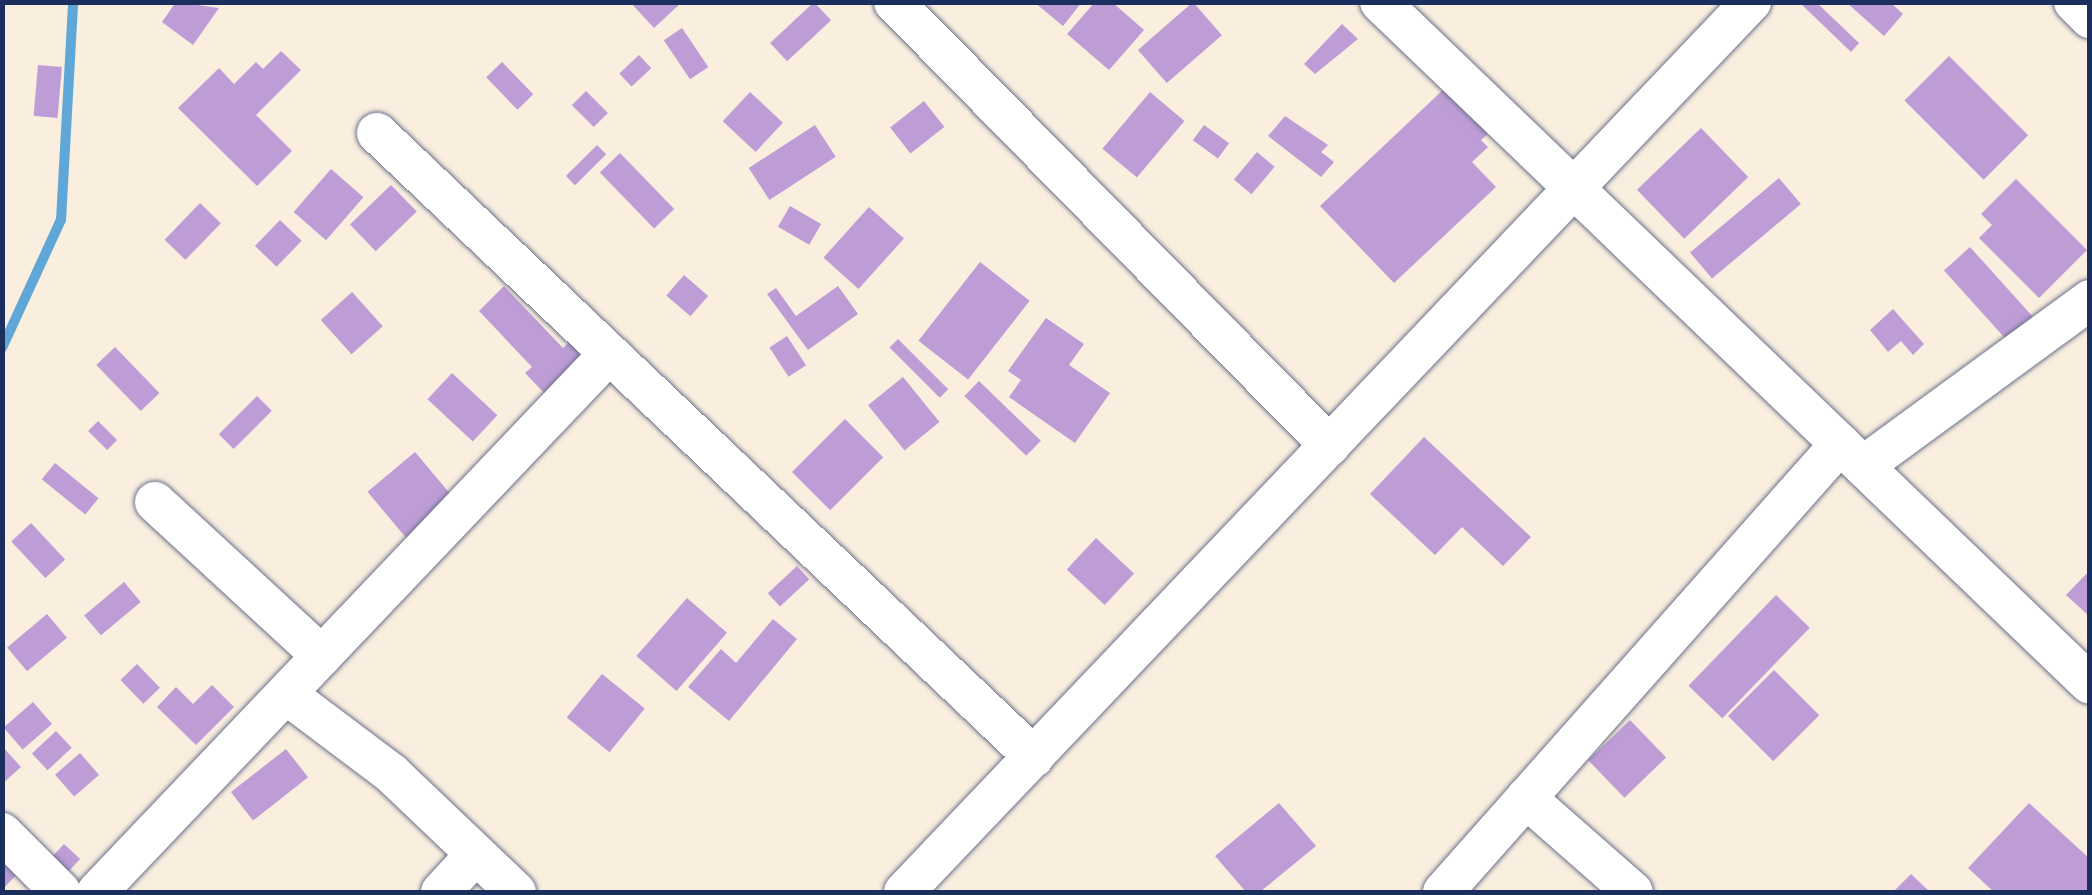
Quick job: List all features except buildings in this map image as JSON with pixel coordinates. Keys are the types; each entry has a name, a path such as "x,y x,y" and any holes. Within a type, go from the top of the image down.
{"street":[{"path":"894,2 1330,446"},
{"path":"1380,2 2090,684"},
{"path":"904,892 1751,2"},
{"path":"2074,2 2090,18"},
{"path":"377,133 1034,757"},
{"path":"1443,892 1526,798 1851,455 2087,307"},
{"path":"97,892 609,354"},
{"path":"155,502 322,656"},
{"path":"286,694 392,774 516,892"},
{"path":"1526,798 1634,892"},
{"path":"2,832 61,892"},
{"path":"441,892 475,855"}],"waterway":[{"path":"2,348 61,220 73,2"}]}
